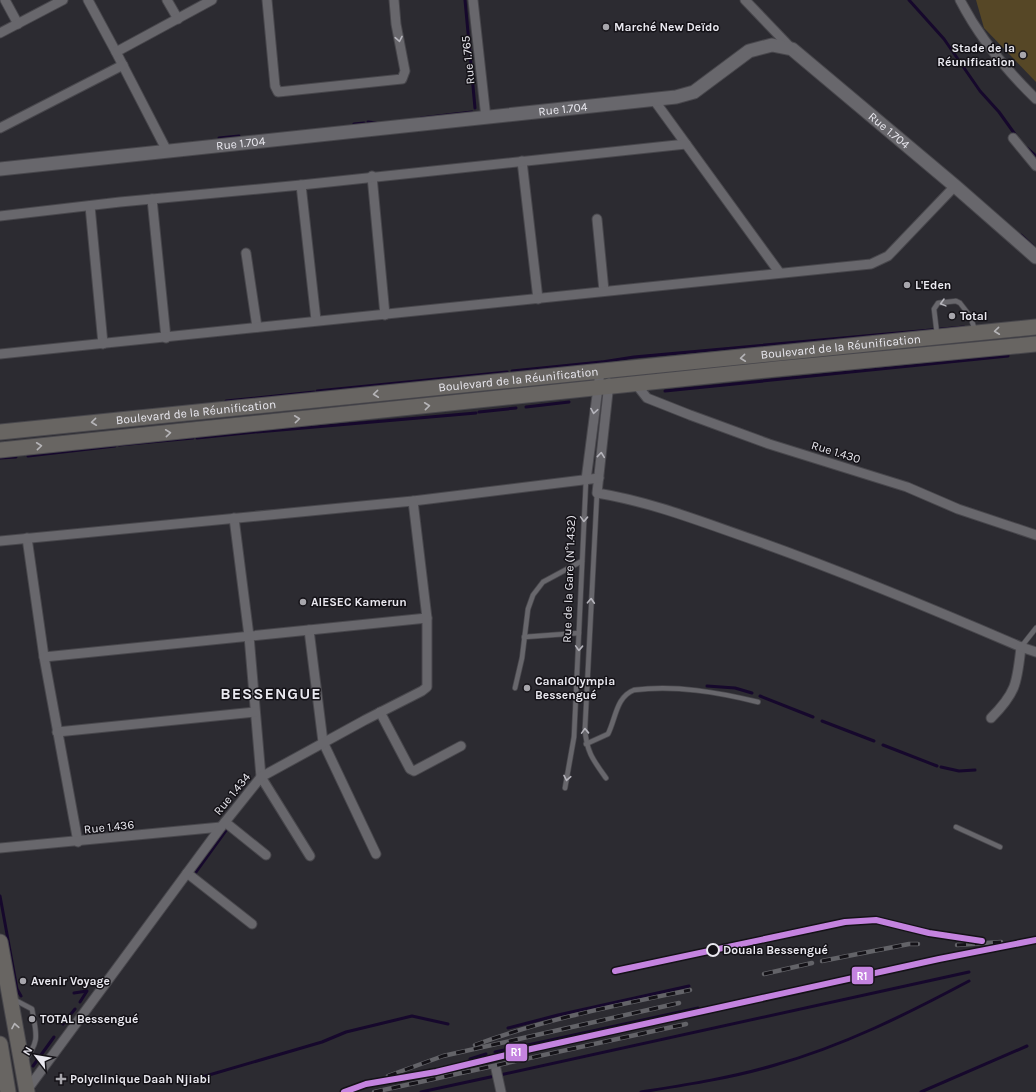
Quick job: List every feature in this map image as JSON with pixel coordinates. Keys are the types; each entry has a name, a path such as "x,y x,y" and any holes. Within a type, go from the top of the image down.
{"main road":[{"name":"Boulevard de la Réunification","path":"0,432 605,372 1036,327"},
{"path":"0,450 603,387 1036,344"},
{"path":"0,942 27,1091"},
{"path":"0,1044 5,1091"}],"street":[{"path":"5,0 18,24"},
{"path":"0,33 64,0"},
{"path":"88,0 167,151"},
{"path":"167,0 178,19"},
{"path":"116,52 212,0"},
{"path":"267,0 276,86 278,92 402,79 405,71 396,24 394,0"},
{"name":"Rue 1.765","path":"474,0 486,118"},
{"path":"745,0 792,49"},
{"path":"960,0 972,24 1016,79 1036,99"},
{"name":"Rue 1.704","path":"0,169 676,97 694,92 749,51 772,45 792,49 955,186 1036,257"},
{"path":"0,128 123,65"},
{"path":"654,100 779,272"},
{"path":"1013,138 1036,166"},
{"path":"0,216 686,144"},
{"path":"522,161 538,299"},
{"path":"372,176 385,314"},
{"path":"300,185 316,320"},
{"path":"0,354 166,338 316,320 538,299 779,272 846,267 880,261 888,256 955,186"},
{"path":"152,199 166,338"},
{"path":"90,206 103,344"},
{"path":"597,220 604,291"},
{"path":"246,252 257,327"},
{"path":"605,372 597,493 624,498 674,512 833,568 1036,652"},
{"name":"Rue 1.430","path":"636,384 647,398 690,415 784,448 907,487 958,509 1036,535"},
{"name":"Rue de la Gare (N°1.432)","path":"586,480 603,387"},
{"path":"0,541 413,501 599,478"},
{"name":"Rue 1.434","path":"27,1091 186,873 261,777 323,742 422,691 426,686 427,618 413,501"},
{"path":"234,518 249,636 261,777 310,856"},
{"path":"26,538 44,657 78,842"},
{"path":"44,657 427,618"},
{"path":"309,630 323,742 376,854"},
{"path":"991,718 1006,703 1013,692 1021,647"},
{"path":"57,732 255,712"},
{"path":"380,712 410,770 414,771 461,746"},
{"path":"223,824 266,855"},
{"name":"Rue 1.436","path":"0,848 78,842 223,824"},
{"path":"186,873 252,924"},
{"path":"496,1069 501,1092"}],"lane":[{"path":"938,338 934,309 938,303 948,301 956,301 963,306 970,316 976,334"},
{"name":"Rue de la Gare (N°1.432)","path":"565,788 574,737 586,480"},
{"path":"597,493 586,700 586,744 591,757 606,778"},
{"path":"515,688 522,658 528,609 533,595 543,582 582,561"},
{"path":"1021,647 1036,628"},
{"path":"524,638 579,633"},
{"path":"586,744 608,734 622,698 627,692 634,690 685,688 719,692 758,702"},
{"path":"956,827 1000,847"}],"shaded area":[{"name":"Stade de la Réunification","path":"976,0 1036,0 1036,82 984,28"}],"waterway":[{"path":"465,0 475,108"},
{"path":"909,0 944,39 980,91 999,112 1017,137"},
{"path":"421,118 472,112"},
{"path":"368,122 376,123"},
{"path":"354,124 364,123"},
{"path":"219,138 239,136"},
{"path":"1027,148 1036,156"},
{"path":"1021,235 1033,246"},
{"path":"602,362 634,357 964,327"},
{"path":"665,391 1008,356"},
{"path":"512,371 601,362"},
{"path":"317,391 507,372"},
{"path":"226,401 314,392"},
{"path":"526,407 569,402"},
{"path":"479,412 516,408"},
{"path":"257,432 476,413"},
{"path":"197,438 255,432"},
{"path":"119,445 193,438"},
{"path":"28,456 115,446"},
{"path":"0,458 16,457"},
{"path":"707,686 735,688 752,693"},
{"path":"760,696 813,717"},
{"path":"822,721 874,741"},
{"path":"883,745 937,766"},
{"path":"941,767 959,771 975,770"},
{"path":"193,876 227,829"},
{"path":"0,896 17,989 21,996"},
{"path":"500,1075 969,972"},
{"path":"641,1092 691,1084 758,1070 800,1057 850,1039 969,981"},
{"path":"508,1028 558,1015 689,986"},
{"path":"74,993 87,991 80,1002"},
{"path":"495,1052 698,1008"},
{"path":"63,1024 75,1009"},
{"path":"185,1082 322,1042 346,1032 412,1016 448,1024"},
{"path":"33,1066 54,1037"},
{"path":"921,1092 1027,1046"},
{"path":"470,1059 486,1054"},
{"path":"421,1092 495,1076"}],"railway":[{"path":"822,927 845,922 876,920 894,924"},
{"path":"926,932 972,940"},
{"path":"825,984 1036,940"},
{"path":"957,945 1001,942"},
{"path":"822,961 909,944 918,944"},
{"path":"764,974 812,963"},
{"path":"769,996 816,986"},
{"path":"475,1045 555,1020 690,990"},
{"path":"388,1076 443,1056 679,1003"},
{"path":"344,1092 366,1084 436,1072 699,1012"},
{"path":"374,1092 686,1024"}],"transit line":[{"name":"R1","path":"615,971 845,922 876,920 929,933 982,941"},
{"name":"R1","path":"344,1092 366,1084 436,1072 531,1049 939,959 1036,940"}],"place":[{"name":"Marché New Deïdo","path":"606,27"},
{"name":"Stade de la Réunification","path":"1023,55"},
{"name":"L'Eden","path":"907,285"},
{"name":"Total","path":"952,316"},
{"name":"AIESEC Kamerun","path":"303,602"},
{"name":"CanalOlympia Bessengué","path":"527,688"},
{"name":"Douala Bessengué","path":"713,950"},
{"name":"Avenir Voyage","path":"23,981"},
{"name":"TOTAL Bessengué","path":"32,1019"},
{"name":"Polyclinique Daah Njiabi","path":"61,1079"}],"district":[{"name":"BESSENGUE","path":"271,693"}]}
